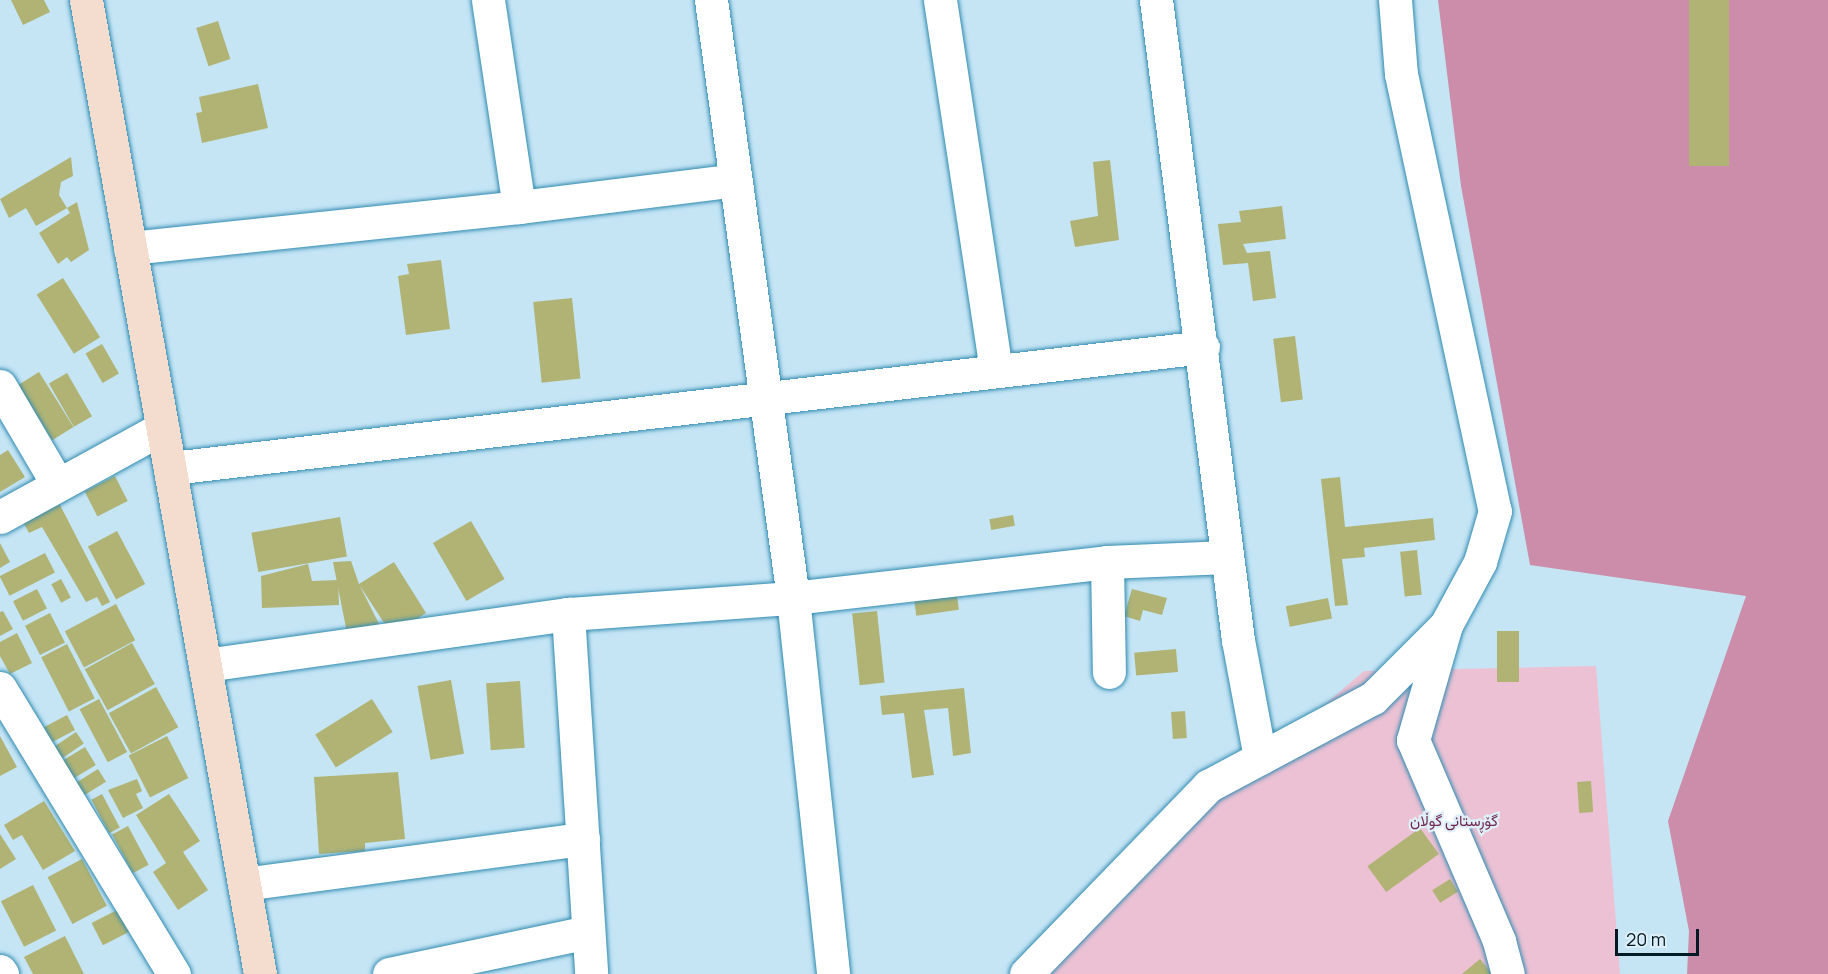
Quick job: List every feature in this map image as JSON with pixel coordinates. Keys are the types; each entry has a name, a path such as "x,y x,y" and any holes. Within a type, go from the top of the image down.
{"street":[{"path":"86,0 162,428 172,468 260,974"},
{"path":"488,0 519,207"},
{"path":"711,0 793,598 833,974"},
{"path":"940,0 996,371"},
{"path":"1155,0 1203,347 1227,557 1260,758"},
{"path":"1395,0 1401,74 1495,511 1480,562 1446,625 1413,740 1499,940 1508,974"},
{"path":"130,248 519,207 735,180"},
{"path":"172,468 1203,347"},
{"path":"0,386 57,483"},
{"path":"0,517 57,483 162,428"},
{"path":"206,665 568,614 793,598 1107,562 1227,557"},
{"path":"1107,562 1109,672"},
{"path":"568,614 591,974"},
{"path":"1026,974 1208,786 1373,698 1446,625"},
{"path":"0,688 174,974"},
{"path":"244,884 582,839"},
{"path":"389,974 588,932"}],"green space":[{"name":"گۆڕستانی گوڵان","path":"1596,666 1620,974 1048,974 1218,795 1364,671"}],"shaded area":[{"path":"1438,0 1828,0 1828,974 1687,974 1689,931 1668,821 1746,596 1530,565 1461,186"}],"building":[{"path":"11,0 44,0 50,12 23,25"},
{"path":"1689,0 1729,0 1729,166 1689,166"},
{"path":"218,21 230,59 208,66 196,28"},
{"path":"258,84 268,128 202,143 196,113 202,112 199,97"},
{"path":"71,157 73,176 61,182 59,195 67,208 36,226 26,208 9,218 0,199"},
{"path":"1110,160 1119,240 1075,247 1070,221 1098,216 1093,162"},
{"path":"77,202 89,250 71,262 67,257 58,264 39,233 70,213 67,208"},
{"path":"1282,206 1286,239 1243,244 1247,253 1270,251 1276,298 1253,301 1248,263 1223,265 1218,224 1241,222 1239,211"},
{"path":"441,260 450,329 406,335 398,276 409,274 407,264"},
{"path":"63,278 100,337 74,354 37,294"},
{"path":"572,298 580,379 542,383 533,302"},
{"path":"1295,336 1303,400 1281,402 1273,339"},
{"path":"102,344 119,373 103,383 86,354"},
{"path":"39,372 73,427 52,440 18,385"},
{"path":"67,373 92,416 74,427 49,384"},
{"path":"8,450 25,477 0,492 0,455"},
{"path":"115,476 128,501 97,516 85,491"},
{"path":"1340,477 1345,527 1433,518 1435,540 1364,548 1365,557 1342,559 1348,605 1335,606 1321,479"},
{"path":"59,503 110,602 102,606 97,597 86,602 42,527 29,533 23,522"},
{"path":"1013,515 1015,526 991,530 989,519"},
{"path":"340,517 347,556 258,572 251,533"},
{"path":"471,521 504,579 466,601 433,543"},
{"path":"117,531 145,584 116,599 88,546"},
{"path":"0,543 10,562 0,568"},
{"path":"1417,550 1422,595 1405,597 1400,552"},
{"path":"45,553 55,573 10,596 0,576"},
{"path":"351,561 359,584 394,562 426,613 392,635 360,586 379,624 347,633 333,562"},
{"path":"308,564 312,581 338,580 339,605 262,608 261,576"},
{"path":"61,579 71,598 61,603 51,584"},
{"path":"37,589 47,609 23,621 13,601"},
{"path":"956,589 959,610 916,616 913,595"},
{"path":"1132,589 1167,598 1162,615 1143,610 1140,621 1124,616"},
{"path":"1328,598 1332,619 1290,627 1286,606"},
{"path":"116,604 135,640 84,667 65,631"},
{"path":"3,611 13,629 0,636 0,612"},
{"path":"877,611 885,683 860,685 852,614"},
{"path":"50,613 65,642 40,655 25,626"},
{"path":"1497,631 1519,631 1519,682 1497,682"},
{"path":"17,633 32,663 10,674 0,656 0,642"},
{"path":"132,643 155,684 108,710 85,669"},
{"path":"67,644 95,698 69,712 41,657"},
{"path":"1176,649 1178,672 1136,676 1134,653"},
{"path":"451,680 464,754 431,760 418,686"},
{"path":"520,681 525,748 491,750 486,683"},
{"path":"156,687 178,727 131,753 109,713"},
{"path":"964,688 971,753 953,756 948,708 924,710 934,775 912,778 904,713 882,715 880,696"},
{"path":"99,699 127,752 108,762 80,709"},
{"path":"372,699 393,732 336,768 315,735"},
{"path":"1185,711 1187,738 1173,739 1171,712"},
{"path":"67,715 75,730 52,742 44,727"},
{"path":"76,732 84,744 62,758 54,747"},
{"path":"0,736 17,767 0,776"},
{"path":"167,736 188,778 150,797 129,756"},
{"path":"85,747 96,765 74,778 63,760"},
{"path":"98,769 106,782 84,795 76,783"},
{"path":"398,772 405,839 365,843 365,851 319,854 314,777"},
{"path":"137,779 142,791 136,794 143,808 123,818 108,790"},
{"path":"1591,781 1593,812 1579,813 1577,782"},
{"path":"102,794 120,828 109,833 91,800"},
{"path":"169,794 200,841 183,852 208,890 178,910 153,872 166,863 136,815"},
{"path":"44,801 75,851 43,870 22,835 13,840 4,825"},
{"path":"128,826 149,865 133,873 112,834"},
{"path":"1420,828 1439,854 1386,892 1367,866"},
{"path":"0,834 16,859 0,869"},
{"path":"82,859 107,906 72,924 48,877"},
{"path":"1450,879 1458,892 1440,903 1432,890"},
{"path":"33,885 56,930 24,947 1,901"},
{"path":"121,908 132,930 103,945 92,923"},
{"path":"65,936 84,974 33,974 24,957"},
{"path":"1480,959 1492,974 1462,974"}]}
